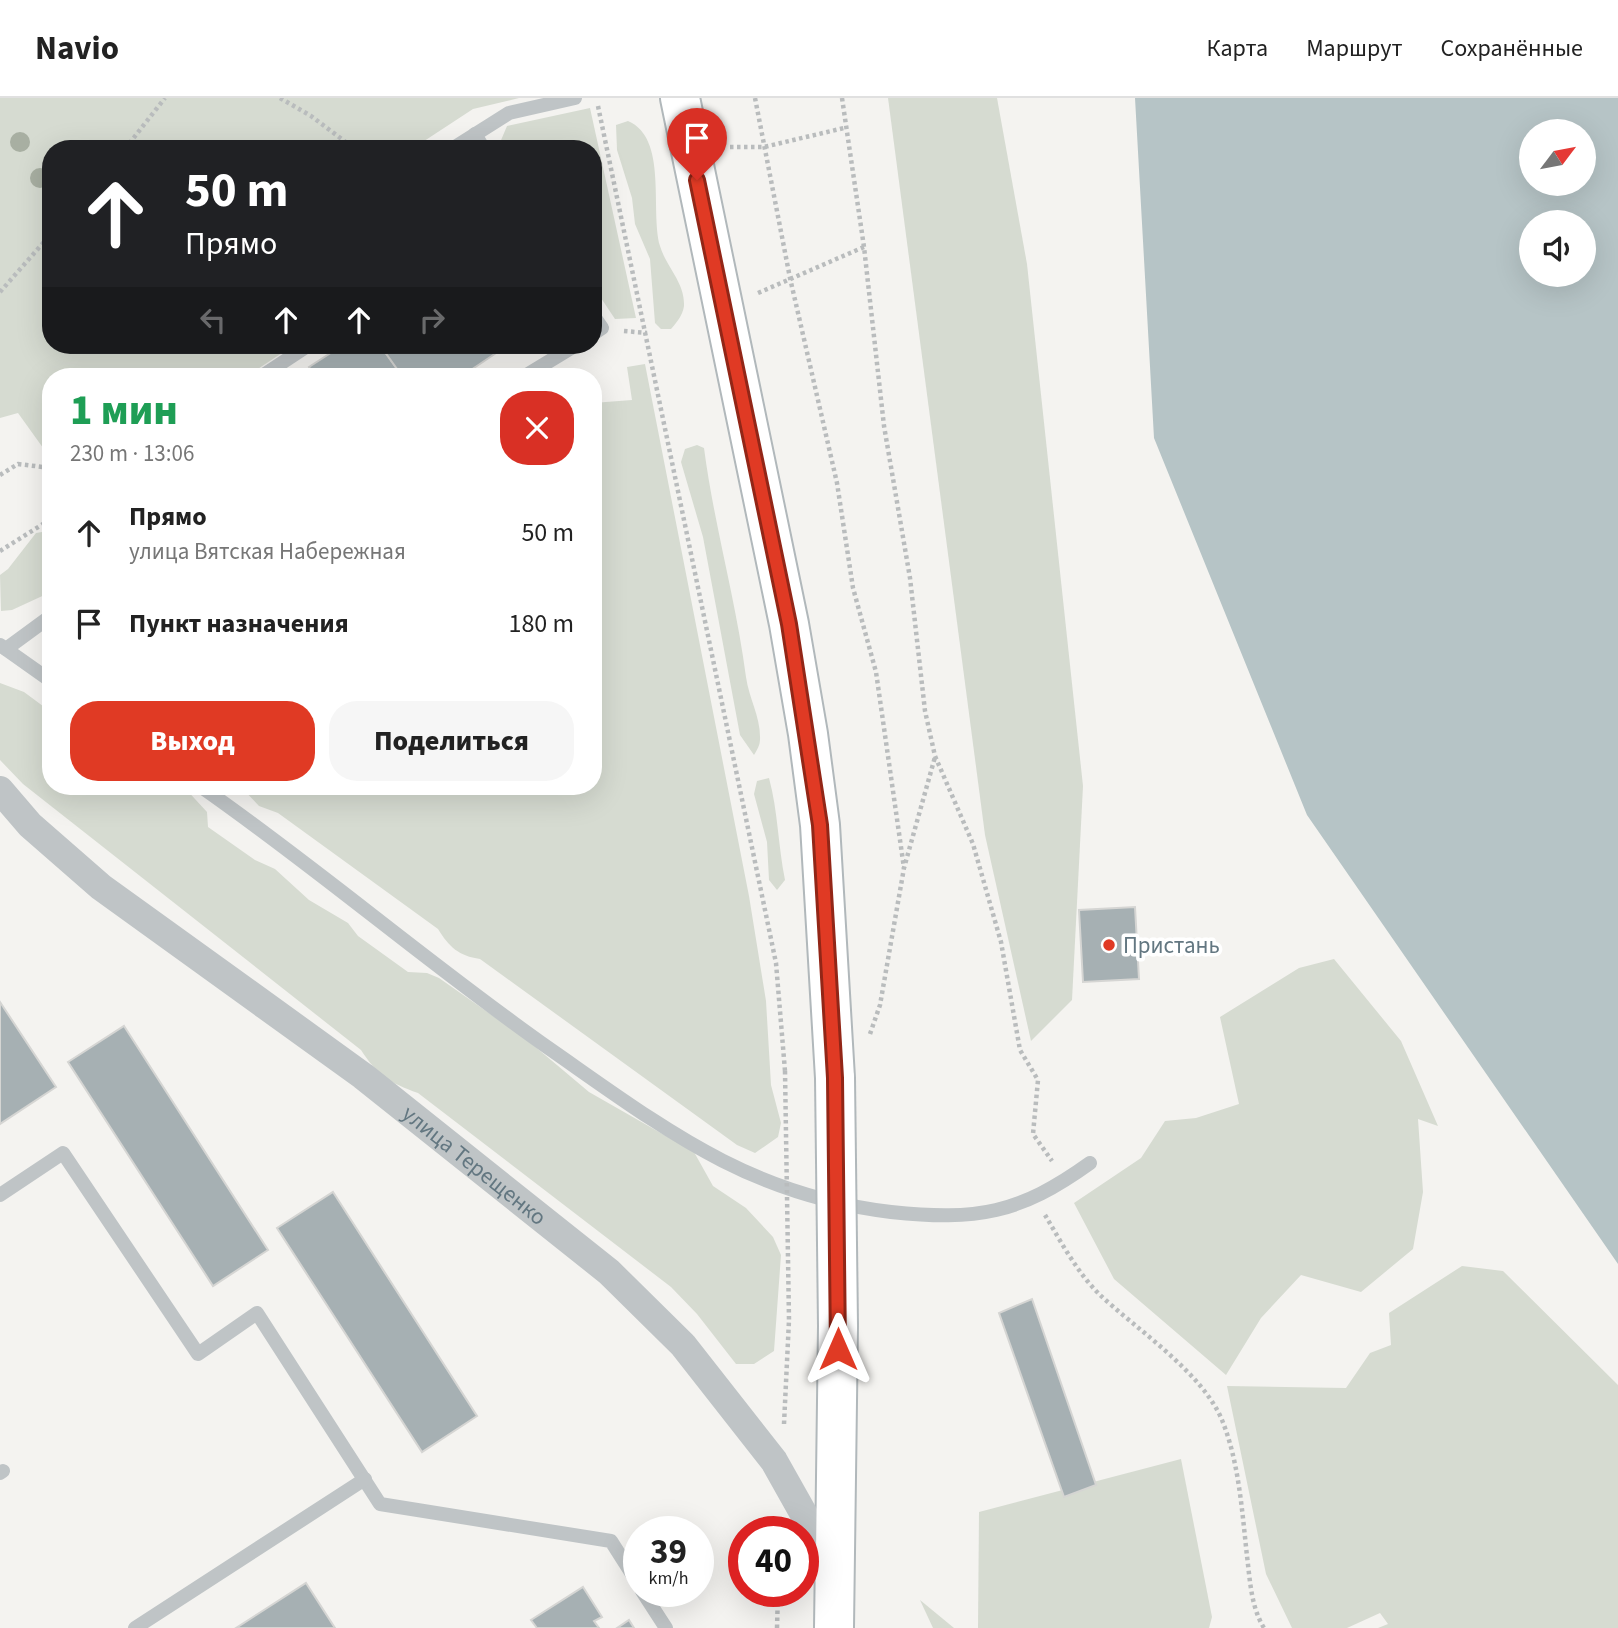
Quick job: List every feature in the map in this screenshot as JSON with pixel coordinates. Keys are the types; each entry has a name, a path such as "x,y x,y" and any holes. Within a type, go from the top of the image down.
{"street":[{"path":"680,98 784,597 808,734 821,838 835,1078 838,1326 834,1617"},
{"name":"улица Терещенко","path":"0,790 30,825 102,887 363,1076 609,1272 683,1345 774,1461 815,1534 834,1617"}],"lane":[{"path":"466,140 509,113 575,98"},
{"path":"475,134 479,140"},
{"path":"274,368 295,354"},
{"path":"538,368 561,354"},
{"path":"42,622 3,647 42,675"},
{"path":"212,795 468,991 667,1131 738,1170 799,1194 864,1209 943,1217 1000,1210 1035,1199 1090,1163"},
{"path":"0,1195 63,1153 198,1354 257,1313 380,1504 611,1541 623,1560"},
{"path":"135,1628 365,1479"},
{"path":"652,1607 666,1628"}],"path":[{"path":"132,140 166,98"},
{"path":"280,98 311,116 343,140"},
{"path":"597,98 776,963 785,1071 789,1320"},
{"path":"755,98 790,278 837,484 853,588 876,672 904,868"},
{"path":"842,98 844,128 864,247 884,426 910,578 925,711 935,756 973,844 1001,942 1020,1050 1038,1080 1033,1134 1065,1181"},
{"path":"730,147 764,147 844,128"},
{"path":"0,292 42,244"},
{"path":"758,293 864,247"},
{"path":"0,475 18,464 42,467"},
{"path":"0,551 42,525"},
{"path":"867,1042 880,1005 904,868 935,756"},
{"path":"1035,1199 1082,1274 1100,1294 1159,1344 1199,1387 1221,1417 1234,1460 1251,1590 1264,1628"},
{"path":"776,1628 777,1607"}],"shaded area":[{"path":"0,98 519,98 473,109 426,140 42,140 42,354 280,354 259,368 42,368 42,446 18,413 0,418"},
{"path":"888,98 997,98 1027,264 1083,786 1072,1000 1031,1041 985,835"},
{"path":"1135,98 1618,98 1618,1264 1307,815 1154,438"},
{"path":"590,108 597,140 501,140 507,126"},
{"path":"628,121 640,130 648,143 655,176 660,246 684,297 682,313 671,329 661,329 655,323 650,259 635,224 632,198 617,150 616,125"},
{"path":"602,163 636,318 615,319 602,300"},
{"path":"645,364 749,896 766,1001 771,1085 781,1123 778,1137 755,1153 737,1145 480,959 455,950 438,929 278,813 259,806 249,795 602,795 602,402 632,400 627,367"},
{"path":"697,445 704,448 748,685 759,724 760,742 754,755 740,735 703,537 681,462 685,449"},
{"path":"42,532 42,596 12,610 1,611 0,575 8,569 36,533"},
{"path":"0,683 24,692 42,705 42,795 191,795 207,812 208,827 255,860 275,869 309,900 348,923 358,936 408,972 427,973 439,978 526,1039 589,1092 694,1152 713,1186 746,1208 773,1237 781,1255 774,1351 754,1364 736,1364 697,1314 671,1287 418,1093 385,1077 361,1050 23,784 0,760"},
{"path":"769,778 785,880 777,890 769,880 767,842 754,794 757,781"},
{"path":"1334,959 1401,1041 1438,1126 1418,1119 1423,1192 1413,1249 1361,1292 1301,1275 1261,1318 1226,1375 1114,1279 1074,1203 1141,1158 1165,1121 1196,1118 1239,1104 1220,1017 1299,968"},
{"path":"1462,1266 1503,1271 1618,1385 1618,1628 1378,1628 1388,1624 1380,1613 1347,1628 1292,1628 1266,1574 1227,1386 1346,1388 1370,1353 1391,1345 1389,1313"},
{"path":"1181,1459 1212,1617 1209,1628 978,1628 979,1512"},
{"path":"920,1600 954,1628 933,1628"}],"building":[{"path":"329,354 386,354 396,368 310,368"},
{"path":"386,354 495,354 474,368 396,368"},
{"name":"Пристань","path":"1135,907 1139,979 1083,982 1079,910"},
{"path":"0,1002 56,1087 0,1124"},
{"path":"124,1026 268,1250 213,1286 68,1062"},
{"path":"333,1192 477,1416 422,1452 277,1228"},
{"path":"1032,1299 1096,1485 1064,1497 999,1313"},
{"path":"306,1583 335,1628 236,1628"},
{"path":"583,1587 602,1617 594,1621 599,1628 537,1628 531,1620"},
{"path":"629,1620 634,1628 617,1628"}],"place":[{"name":"Пристань","path":"1109,945"}],"route":[{"path":"697,180 789,624 820,825 830,958 835,1078 838,1349"}]}
